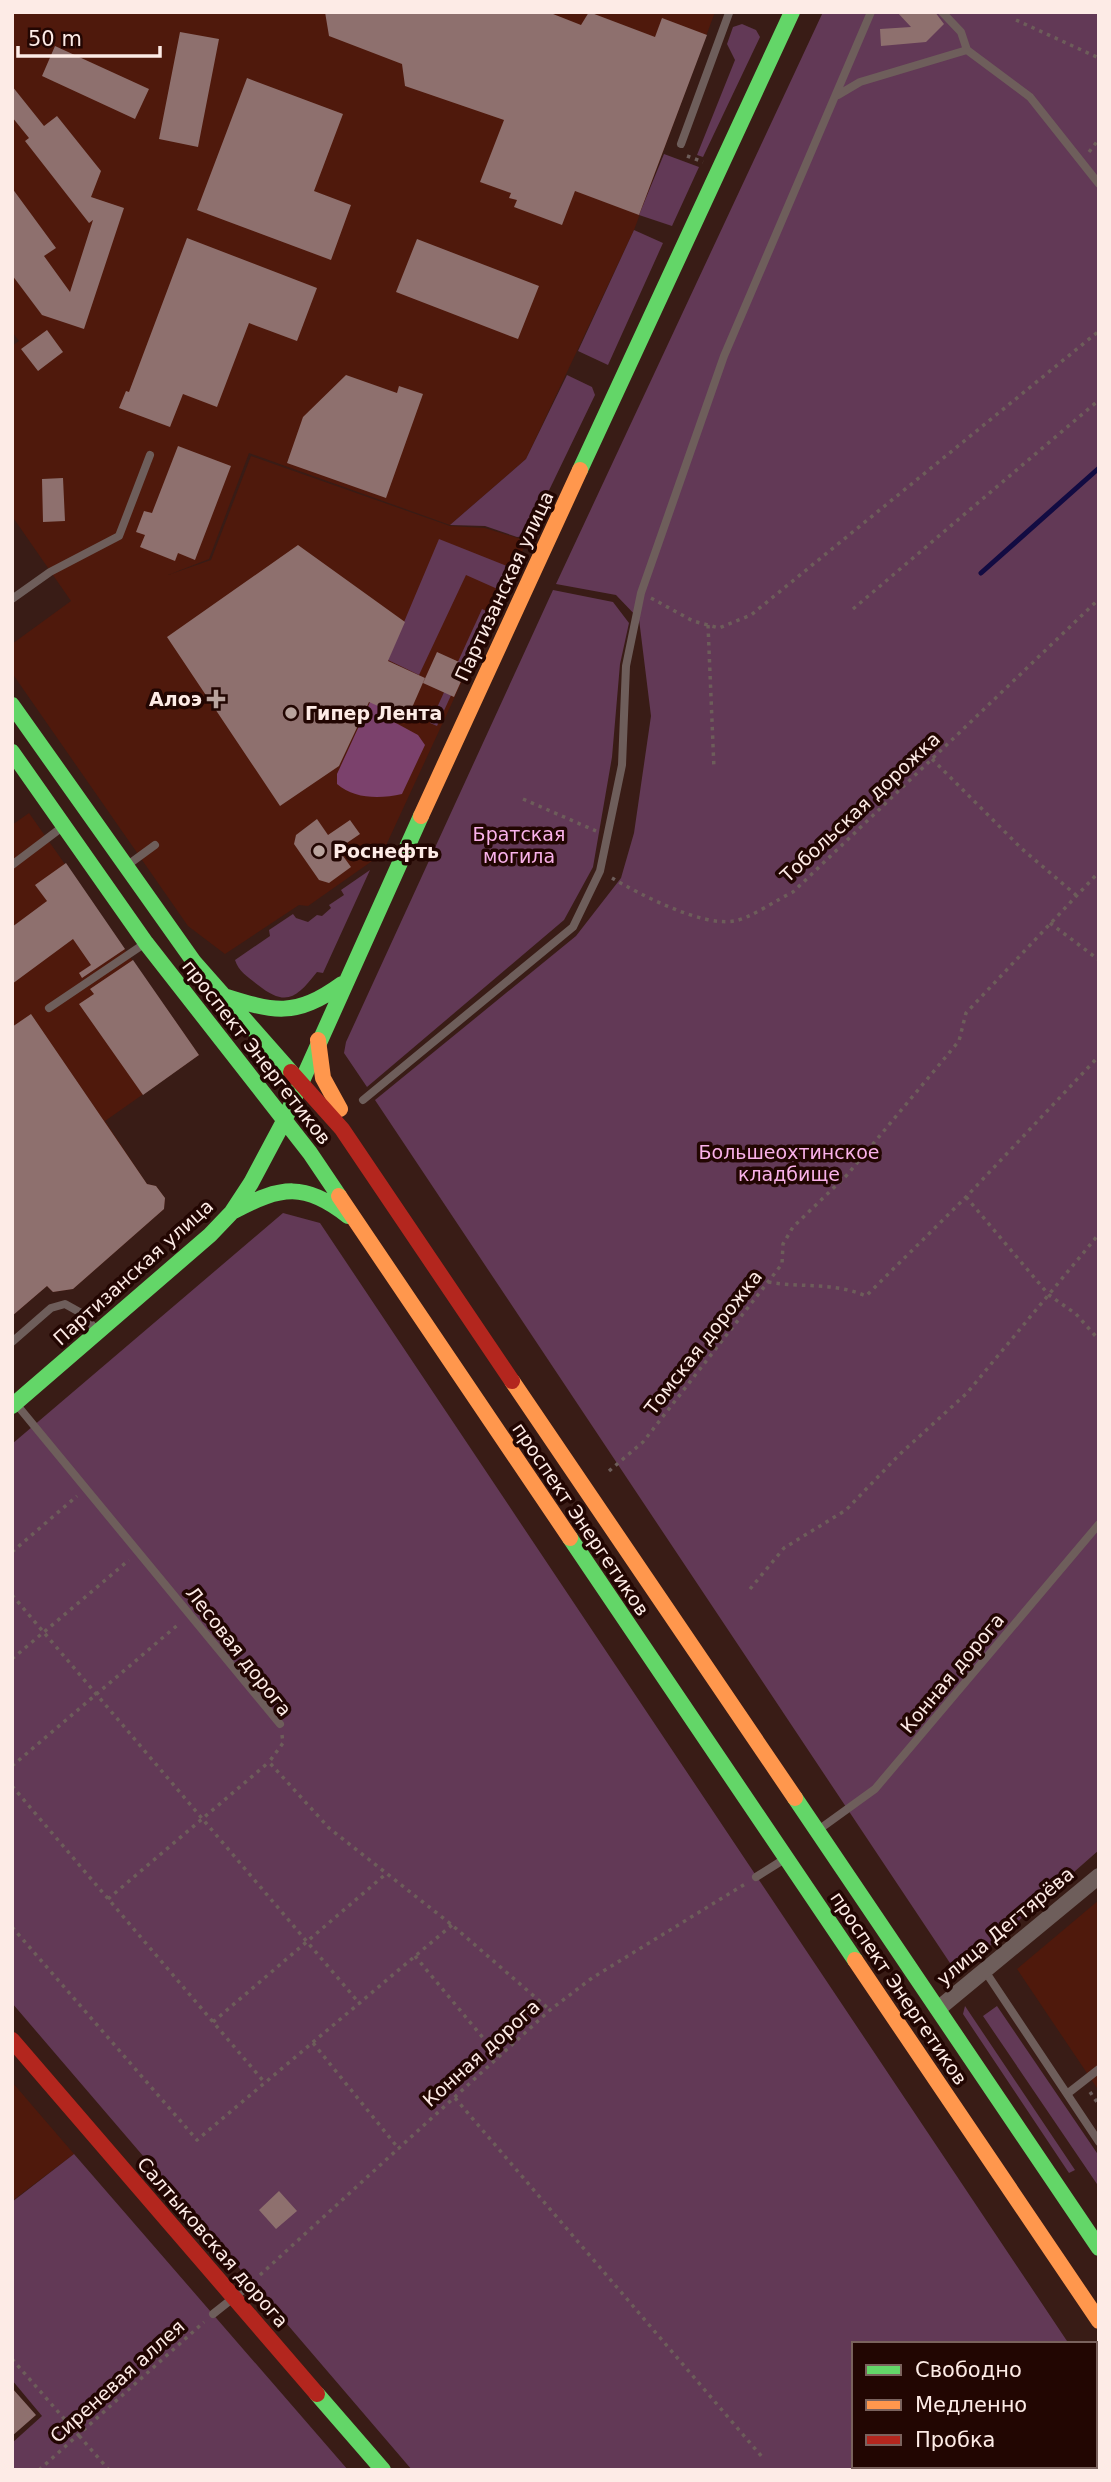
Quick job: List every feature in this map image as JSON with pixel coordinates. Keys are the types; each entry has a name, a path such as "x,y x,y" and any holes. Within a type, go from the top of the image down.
{"main road":[{"name":"Партизанская улица","path":"14,1405 232,1212 267,1156 302,1083 344,982 792,12"},
{"name":"проспект Энергетиков","path":"12,705 222,995 342,1129 1099,2248"},
{"name":"проспект Энергетиков","path":"12,752 146,943 310,1153 1099,2321"},
{"path":"222,995 272,1011 293,1012 307,1009 344,982"},
{"path":"318,1040 319,1063 327,1091 377,1162 382,1186"},
{"path":"232,1212 256,1198 296,1188 316,1192 355,1222"},
{"name":"Салтыковская дорога","path":"12,2040 383,2470"}],"street":[{"name":"улица Дегтярёва","path":"938,2009 1099,1876"}],"lane":[{"path":"363,1100 573,926 600,871 622,765 626,666 641,593 724,356 838,95 871,12"},
{"path":"942,12 961,32 967,50 1030,97 1099,184"},
{"path":"681,144 729,13"},
{"path":"838,95 860,82 967,50"},
{"path":"12,599 50,572 119,536 150,454"},
{"path":"12,865 64,826"},
{"path":"126,866 155,845"},
{"path":"49,1007 146,943"},
{"path":"12,1342 51,1308 65,1304 83,1314 98,1332"},
{"name":"Лесовая дорога","path":"14,1405 87,1488 280,1724"},
{"name":"Конная дорога","path":"818,1831 875,1789 1099,1524"},
{"path":"756,1877 785,1858"},
{"path":"985,1971 1099,2142"},
{"path":"1067,2094 1099,2069"},
{"path":"214,2314 252,2283"}],"path":[{"path":"1016,20 1099,58"},
{"path":"641,593 694,621 719,628 751,615 1099,331"},
{"path":"853,609 1099,400"},
{"name":"Тобольская дорожка","path":"600,871 646,898 697,916 734,921 793,892 1099,599"},
{"path":"708,625 713,769"},
{"path":"932,759 1021,848 1076,895"},
{"path":"523,799 608,836"},
{"name":"Томская дорожка","path":"609,1471 643,1442 782,1264 783,1244 793,1227 847,1175 959,1041 966,1013 1099,872"},
{"path":"1050,923 1099,960"},
{"path":"768,1282 793,1287 843,1286 866,1296 1099,1056"},
{"path":"966,1196 1049,1294 1076,1314 1099,1340"},
{"path":"750,1589 784,1548 846,1510 900,1454 968,1393 1099,1234"},
{"path":"12,1552 87,1488"},
{"path":"12,1659 139,1552"},
{"path":"12,1595 360,2004"},
{"path":"12,1766 190,1614"},
{"name":"Лесовая дорога","path":"269,1762 284,1743 280,1724"},
{"path":"108,1899 269,1762 329,1828 452,1925 550,2010"},
{"path":"12,1786 265,2083"},
{"path":"212,2022 387,1873"},
{"name":"Конная дорога","path":"252,2283 550,2010 592,1978 756,1877"},
{"path":"12,1927 197,2140 452,1925"},
{"path":"415,1956 499,2057"},
{"path":"313,2043 399,2149"},
{"path":"455,2098 763,2458"},
{"name":"Сиреневая аллея","path":"39,2470 214,2314"},
{"path":"12,2359 108,2470"}],"shaded area":[{"path":"12,12 715,12 634,230 526,459 450,525 249,453 209,559 168,575 211,560 251,456 450,526 485,528 527,541 382,854 308,906 299,905 225,954 188,926 12,673 12,644 71,601 12,516 12,346 19,341 12,332"},
{"path":"387,665 400,676 383,716 418,735 425,745 402,794 385,797 359,795 337,784 337,774"},
{"path":"29,813 199,1055 105,1121 147,1184 156,1186 165,1198 164,1209 73,1289 53,1292 47,1286 12,1316 12,825"},
{"path":"1099,1900 1099,2091 1017,1969"},
{"path":"12,2082 74,2154 12,2201"}],"green space":[{"name":"Большеохтинское кладбище","path":"823,12 1099,12 1099,1850 967,1966 952,1966 375,1100 576,936 621,878 634,833 651,716 639,619 616,595 556,584"},
{"path":"742,24 756,30 760,37 703,157 697,155 735,60 727,44 733,27"},
{"path":"664,154 699,167 672,226 639,215"},
{"path":"634,230 663,243 608,365 578,351"},
{"path":"567,375 592,387 595,395 527,536 517,537 485,526 450,525 526,459"},
{"path":"439,539 512,568 502,591 466,575 419,675 388,660"},
{"name":"Братская могила","path":"553,590 613,602 629,623 620,664 612,757 593,867 564,920 367,1087 344,1053 346,1042"},
{"path":"482,609 489,612 437,726 430,723"},
{"path":"370,870 323,973 317,972 297,993 284,998 277,996 258,985 239,968 235,960 270,936 269,930 293,914 296,918 308,922 317,915 322,916 331,908 329,905 344,895 341,890"},
{"path":"283,1213 320,1223 1068,2342 852,2342 852,2468 1097,2468 1097,2386 1099,2470 412,2470 12,2003 12,1444"},
{"path":"965,2006 1075,2170 1069,2173 963,2014"},
{"path":"997,2006 1099,2156 1099,2187 983,2016"},
{"path":"74,2154 348,2470 12,2470 12,2443 42,2416 12,2380 12,2202"}],"building":[{"path":"325,12 548,12 581,25 589,12 655,37 662,18 707,35 639,215 575,191 562,225 514,207 517,200 509,198 511,193 480,182 504,120 405,86 402,64 329,36"},
{"path":"897,12 935,12 944,24 926,42 881,46 880,29 911,27"},
{"path":"180,32 219,39 198,147 159,139"},
{"path":"55,46 149,89 135,119 42,76"},
{"path":"247,78 343,114 314,191 351,205 331,260 197,210"},
{"path":"12,86 44,126 57,116 101,171 91,197 124,208 84,329 42,315 12,275 12,188 56,248 44,256 70,292 93,220 89,223 25,141 29,138 12,117"},
{"path":"187,238 317,288 297,341 249,323 217,407 183,394 170,427 119,408 126,391 129,392"},
{"path":"417,239 539,286 518,339 396,292"},
{"path":"47,330 63,352 38,371 21,349"},
{"path":"346,375 397,393 399,386 423,394 386,498 287,463 303,417"},
{"path":"178,446 231,466 195,560 178,553 175,561 140,547 145,535 136,532 144,511 152,513"},
{"path":"63,478 65,521 43,522 42,479"},
{"name":"Гипер Лента","path":"298,545 405,622 388,661 425,678 407,719 369,702 339,766 280,806 167,637"},
{"path":"437,652 468,666 454,697 423,683"},
{"name":"Роснефть","path":"317,819 328,835 350,820 360,834 338,849 351,867 329,883 319,880 294,844 296,835"},
{"path":"66,863 125,949 82,978 79,973 91,965 73,939 12,984 12,927 47,901 35,885"},
{"path":"133,960 199,1055 143,1095 79,1004 94,994 90,989"},
{"path":"31,1014 147,1184 156,1186 165,1198 164,1209 73,1289 53,1292 47,1286 12,1316 12,1027"},
{"path":"279,2191 297,2211 276,2229 259,2210"},
{"path":"12,2388 36,2415 12,2436"}],"waterway":[{"path":"981,573 1099,468"}],"traffic: fast":[{"path":"580,470 792,12"},
{"path":"12,705 194,962 291,1072"},
{"path":"12,752 146,943 310,1153 339,1196"},
{"path":"12,1406 210,1235 232,1212 251,1183 284,1121 421,816"},
{"path":"221,995 256,1005 284,1009 311,1002 342,984"},
{"path":"234,1211 266,1196 293,1191 319,1197 348,1216"},
{"path":"570,1538 855,1960"},
{"path":"795,1798 1099,2248"},
{"path":"317,2394 383,2470"}],"traffic: slow":[{"path":"421,816 580,470"},
{"path":"318,1040 323,1078 340,1109"},
{"path":"339,1196 570,1538"},
{"path":"512,1381 795,1798"},
{"path":"855,1960 1099,2321"}],"traffic: jam":[{"path":"291,1072 342,1129 512,1381"},
{"path":"12,2040 317,2394"}],"place":[{"name":"Алоэ","path":"216,699"},
{"name":"Гипер Лента","path":"291,713"},
{"name":"Роснефть","path":"319,851"}]}
